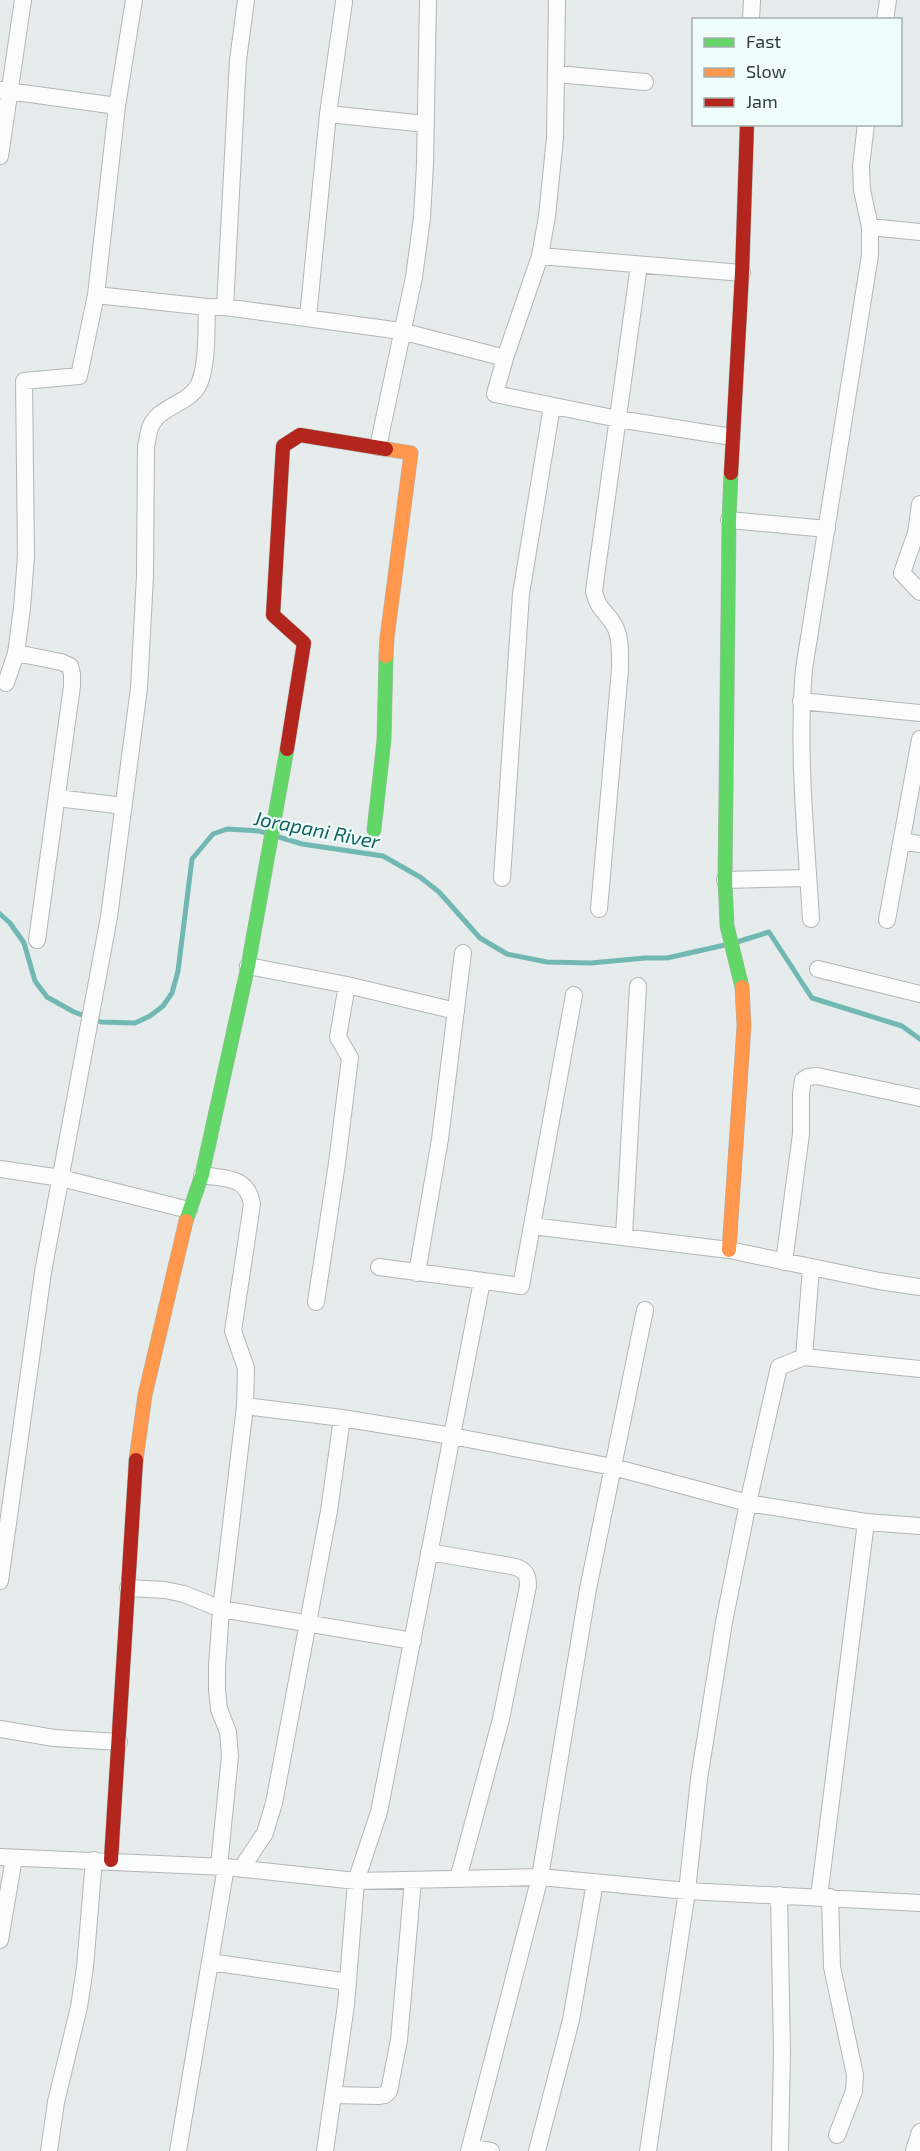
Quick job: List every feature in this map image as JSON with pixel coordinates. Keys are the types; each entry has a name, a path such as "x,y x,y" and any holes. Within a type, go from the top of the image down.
{"street":[{"path":"0,156 5,91 23,0"},
{"path":"6,683 16,653 26,556 24,381 79,376 96,295 117,106 134,0"},
{"path":"225,307 238,60 246,0"},
{"path":"378,447 414,277 422,218 428,0"},
{"path":"557,0 555,138 547,216 540,256 495,394 618,419 732,437"},
{"path":"751,18 752,0"},
{"path":"885,18 888,0"},
{"path":"308,317 328,114 344,2"},
{"path":"557,75 645,82"},
{"path":"5,91 117,106"},
{"path":"328,114 426,124"},
{"path":"729,1250 744,1026 742,988 727,926 725,880 729,520 747,126"},
{"path":"811,919 803,806 801,701 804,669 870,255 870,227 862,190 861,166 866,126"},
{"path":"870,227 920,232"},
{"path":"540,256 742,273"},
{"path":"599,909 620,669 620,644 610,618 597,604 594,591 639,265"},
{"path":"96,295 225,307 402,331 505,358"},
{"path":"0,1581 29,1362 109,917 124,806 139,688 145,576 146,446 150,426 159,414 189,397 198,386 203,371 207,307"},
{"path":"502,878 521,594 552,406"},
{"path":"49,2151 56,2102 79,2007 119,1742 134,1477 145,1395 189,1210 202,1175 248,966 266,858 278,804 304,642 273,615 283,446 300,435 411,453 387,638 384,740 374,830"},
{"path":"920,504 916,533 902,573 920,592"},
{"path":"729,520 827,529"},
{"path":"16,653 61,662 70,666 72,674 37,940"},
{"path":"801,701 920,713"},
{"path":"887,920 920,739"},
{"path":"57,798 124,806"},
{"path":"902,842 920,844"},
{"path":"725,880 808,878"},
{"path":"417,1273 440,1139 463,952"},
{"path":"248,966 346,985 456,1011"},
{"path":"818,969 920,994"},
{"path":"316,1302 350,1058 338,1037 346,985"},
{"path":"624,1236 638,986"},
{"path":"379,1267 521,1286 574,996"},
{"path":"784,1262 801,1134 803,1080 808,1077 817,1077 920,1098"},
{"path":"0,1168 61,1178 189,1210"},
{"path":"178,2151 210,1962 229,1867 230,1756 228,1732 219,1709 217,1690 221,1609 245,1406 246,1368 233,1331 252,1204 250,1192 244,1185 234,1180 202,1175"},
{"path":"532,1226 729,1250 811,1268 920,1287"},
{"path":"804,1357 811,1268"},
{"path":"326,2151 348,1982 356,1881 379,1812 482,1281"},
{"path":"491,2151 469,2149 540,1877 588,1589 645,1310"},
{"path":"648,2151 687,1891 699,1779 724,1622 779,1367 804,1357 920,1369"},
{"path":"245,1406 342,1418 452,1436 614,1467 748,1503 866,1522 920,1526"},
{"path":"229,1867 262,1839 270,1820 308,1623 342,1418"},
{"path":"837,2135 854,2091 855,2075 832,1967 825,1897 866,1522"},
{"path":"429,1552 516,1567 524,1570 528,1576 528,1586 501,1719 458,1879"},
{"path":"128,1588 165,1590 183,1594 221,1609 413,1641"},
{"path":"0,1729 54,1738 119,1742"},
{"path":"0,1940 7,1857 229,1867 356,1881 540,1877 687,1891 920,1901"},
{"path":"334,2095 378,2096 385,2095 389,2091 399,2040 413,1880"},
{"path":"537,2151 571,2020 595,1882"},
{"path":"779,1895 782,2052 780,2151"},
{"path":"210,1962 348,1982"},
{"path":"914,2151 920,2132"}],"waterway":[{"name":"Jorapani River","path":"0,914 10,923 24,943 35,981 47,997 74,1012 101,1022 135,1023 150,1016 163,1006 172,993 178,971 192,859 213,834 227,829 259,831 268,834"},
{"name":"Jorapani River","path":"279,837 302,844 383,856 420,877 439,892 480,938 507,954 547,962 591,963 667,958 725,945"},
{"name":"Jorapani River","path":"737,942 769,932 812,998 902,1026 920,1039"}],"traffic: fast":[{"path":"731,473 725,880 727,926 742,987"},
{"path":"374,830 384,740 386,656"},
{"path":"186,1221 202,1175 248,966 287,749"}],"traffic: slow":[{"path":"386,449 411,453 386,656"},
{"path":"729,1250 744,1026 742,987"},
{"path":"136,1460 145,1395 186,1221"}],"traffic: jam":[{"path":"731,473 742,273 747,126"},
{"path":"287,749 304,643 273,615 283,446 300,435 386,449"},
{"path":"111,1860 136,1460"}]}
